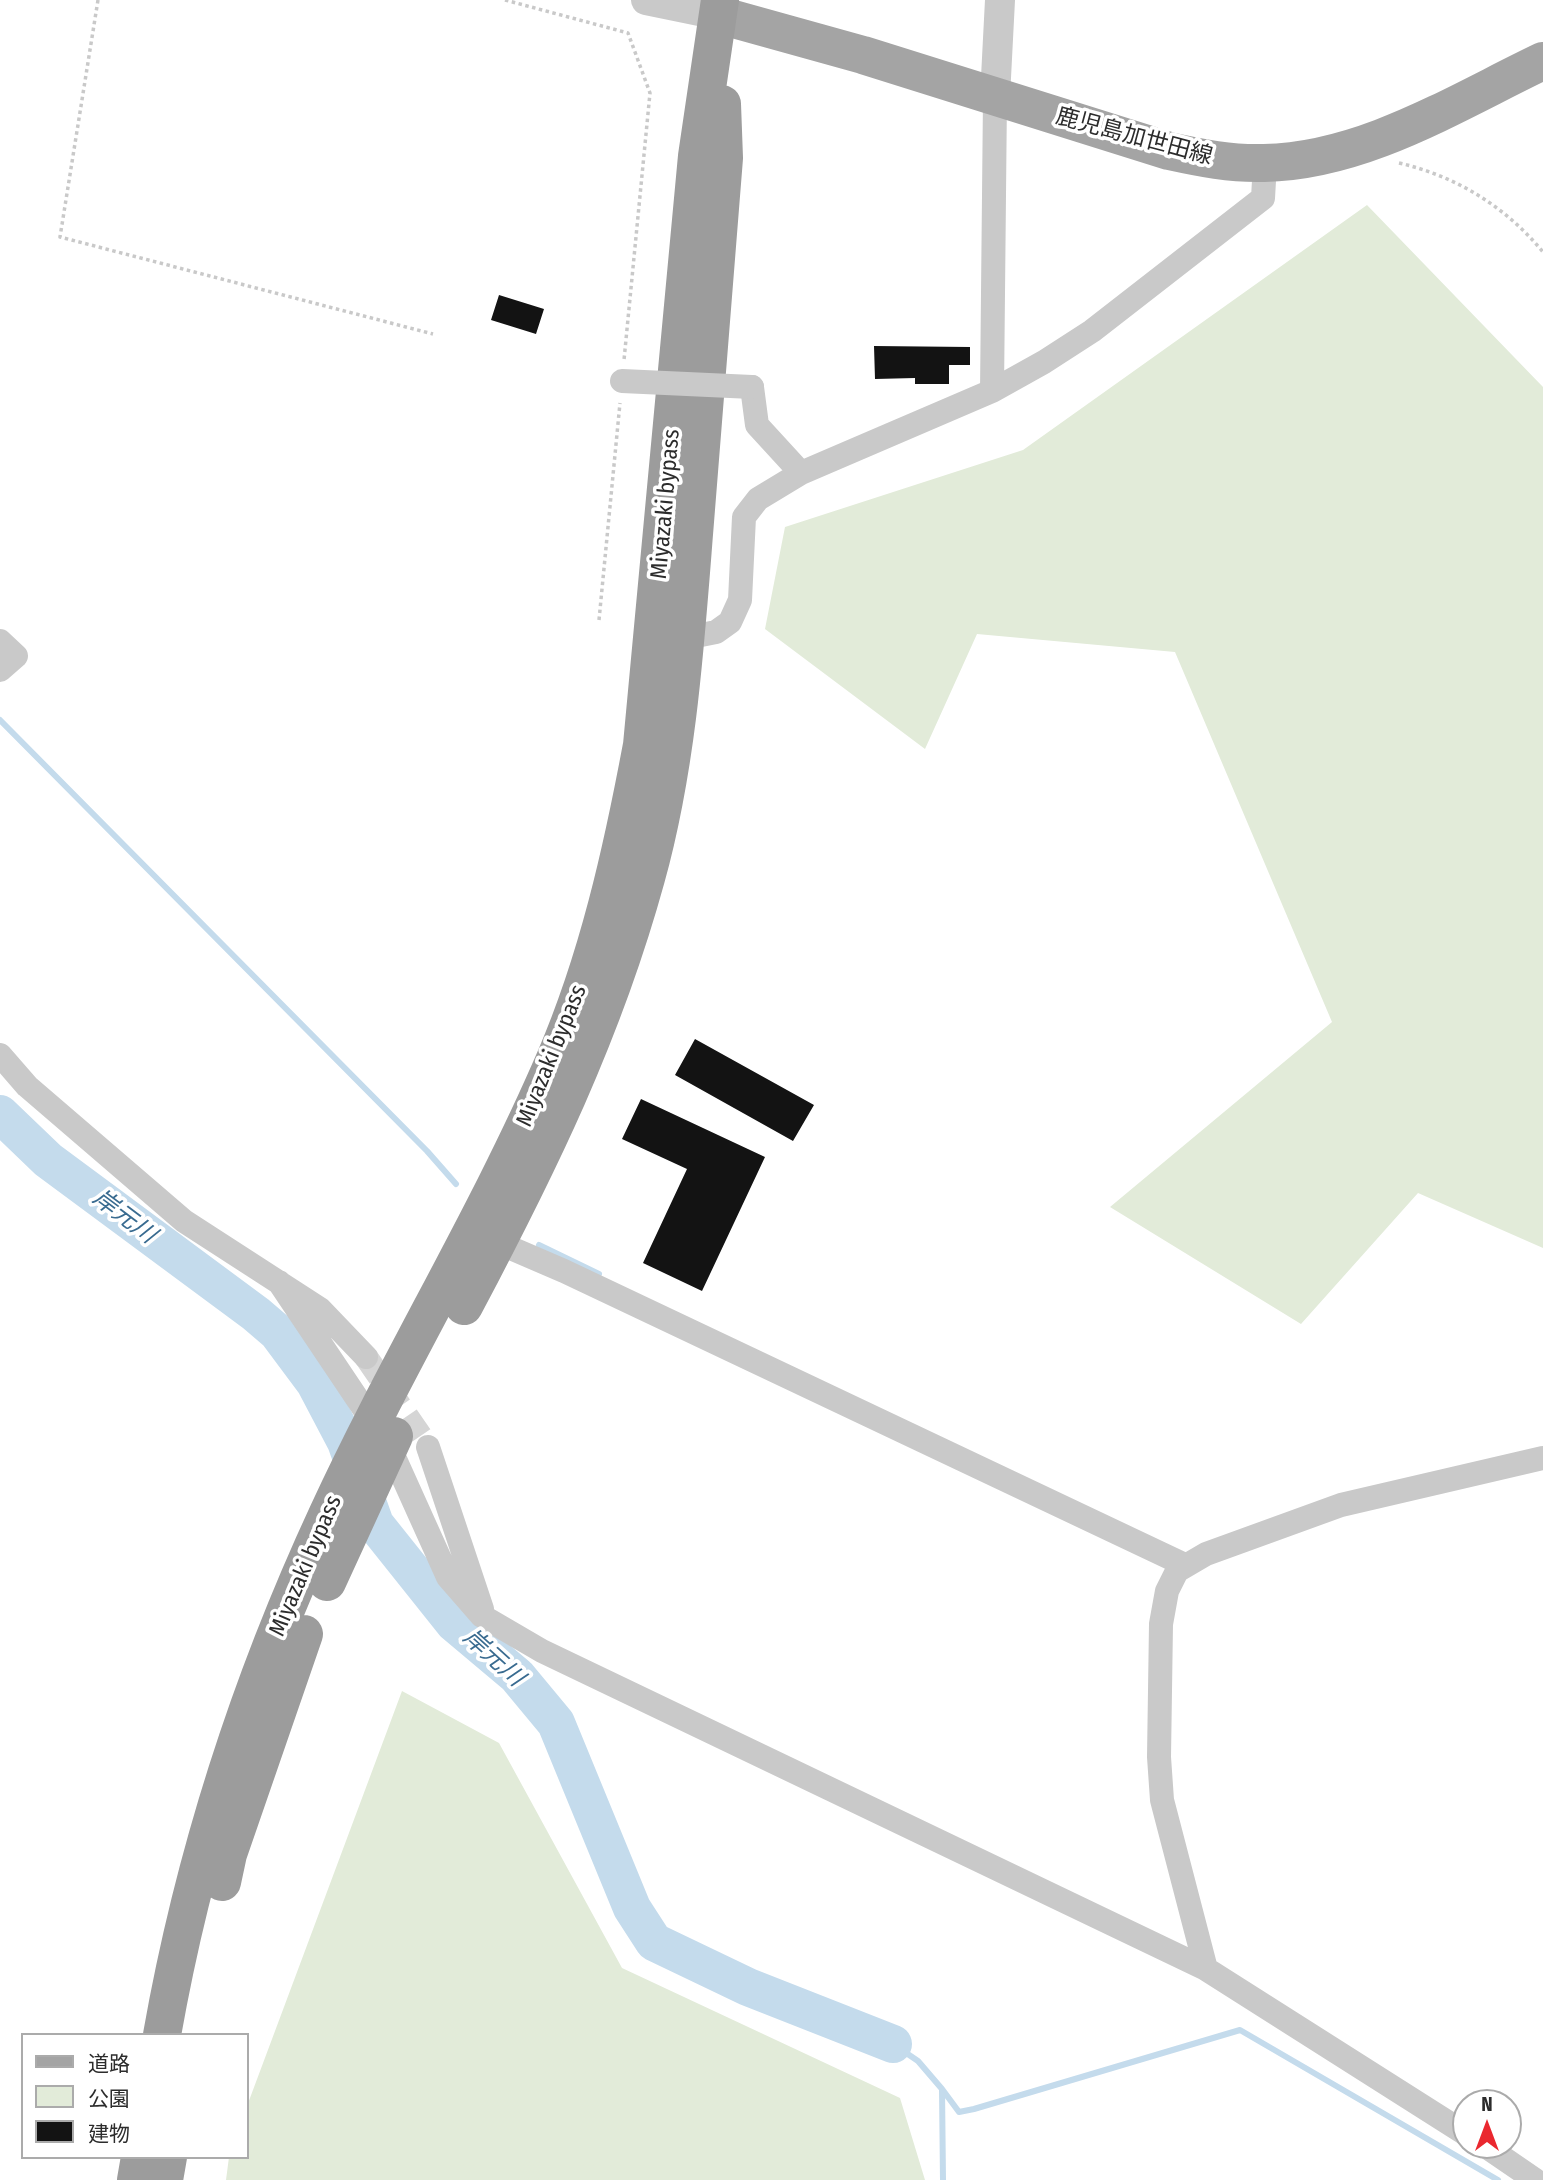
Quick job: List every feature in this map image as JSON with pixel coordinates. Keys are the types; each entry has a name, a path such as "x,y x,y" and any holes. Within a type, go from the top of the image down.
{"highway":[{"name":"Miyazaki bypass","path":"162,2033 211,1819 249,1702 376,1444 485,1237 585,1062 628,939 663,805 686,638 724,158 720,7"},
{"name":"Miyazaki bypass","path":"485,1237 555,1058 606,911 625,837 642,745 697,156 720,7"},
{"name":"Miyazaki bypass","path":"188,2033 228,1854 337,1526"},
{"path":"136,2180 140,2159"},
{"path":"164,2180 168,2159"}],"main road":[{"name":"鹿児島加世田線","path":"720,7 1169,151 1218,161 1265,163 1308,159 1377,140 1543,61"}],"street":[{"path":"646,0 720,7"},
{"path":"992,391 995,97 1000,0"},
{"path":"686,638 716,632 730,622 740,600 744,517 758,499 801,473 992,391 1092,331 1263,198 1265,163"},
{"path":"622,381 752,387 757,425 801,473"},
{"path":"0,641 16,656 0,670"},
{"path":"0,1055 27,1086 184,1221 320,1309 366,1357"},
{"path":"485,1237 564,1271 1185,1565"},
{"path":"279,1282 376,1444 448,1577 485,1618 542,1651 1206,1969 1452,2125"},
{"path":"428,1447 485,1618"},
{"path":"1206,1969 1165,1820 1159,1757 1161,1624 1167,1591 1177,1571 1206,1554 1341,1504 1543,1458"},
{"path":"1504,2159 1535,2180"}],"path":[{"path":"98,0 60,237 433,334"},
{"path":"505,0 628,33 650,93 599,620"},
{"path":"1394,162 1418,167 1473,191 1510,217 1543,252"}],"green space":[{"path":"1367,205 1543,387 1543,1248 1418,1193 1301,1324 1110,1207 1332,1022 1175,652 977,634 925,749 765,629 785,527 1023,450"},
{"path":"402,1691 499,1743 622,1968 900,2098 925,2180 226,2180 229,2159 248,2159 248,2103"}],"building":[{"path":"499,295 544,309 536,334 491,320"},
{"path":"874,346 970,347 970,365 949,365 949,384 915,384 915,378 875,379"},
{"path":"695,1039 814,1105 793,1141 675,1075"},
{"path":"641,1099 765,1157 702,1291 643,1263 687,1169 622,1139"}],"waterway":[{"path":"0,720 427,1151 456,1184"},
{"name":"岸元川","path":"0,1114 48,1160 277,1332 315,1383 346,1442 375,1524 454,1623 517,1676 556,1723 632,1908 654,1942 748,1987 893,2044"},
{"path":"539,1245 599,1274"},
{"path":"942,2089 959,2112 1240,2030 1498,2180"},
{"name":"岸元川","path":"893,2044 918,2061 942,2089 943,2180"}],"tunnel":[{"path":"366,1357 428,1447"}]}
